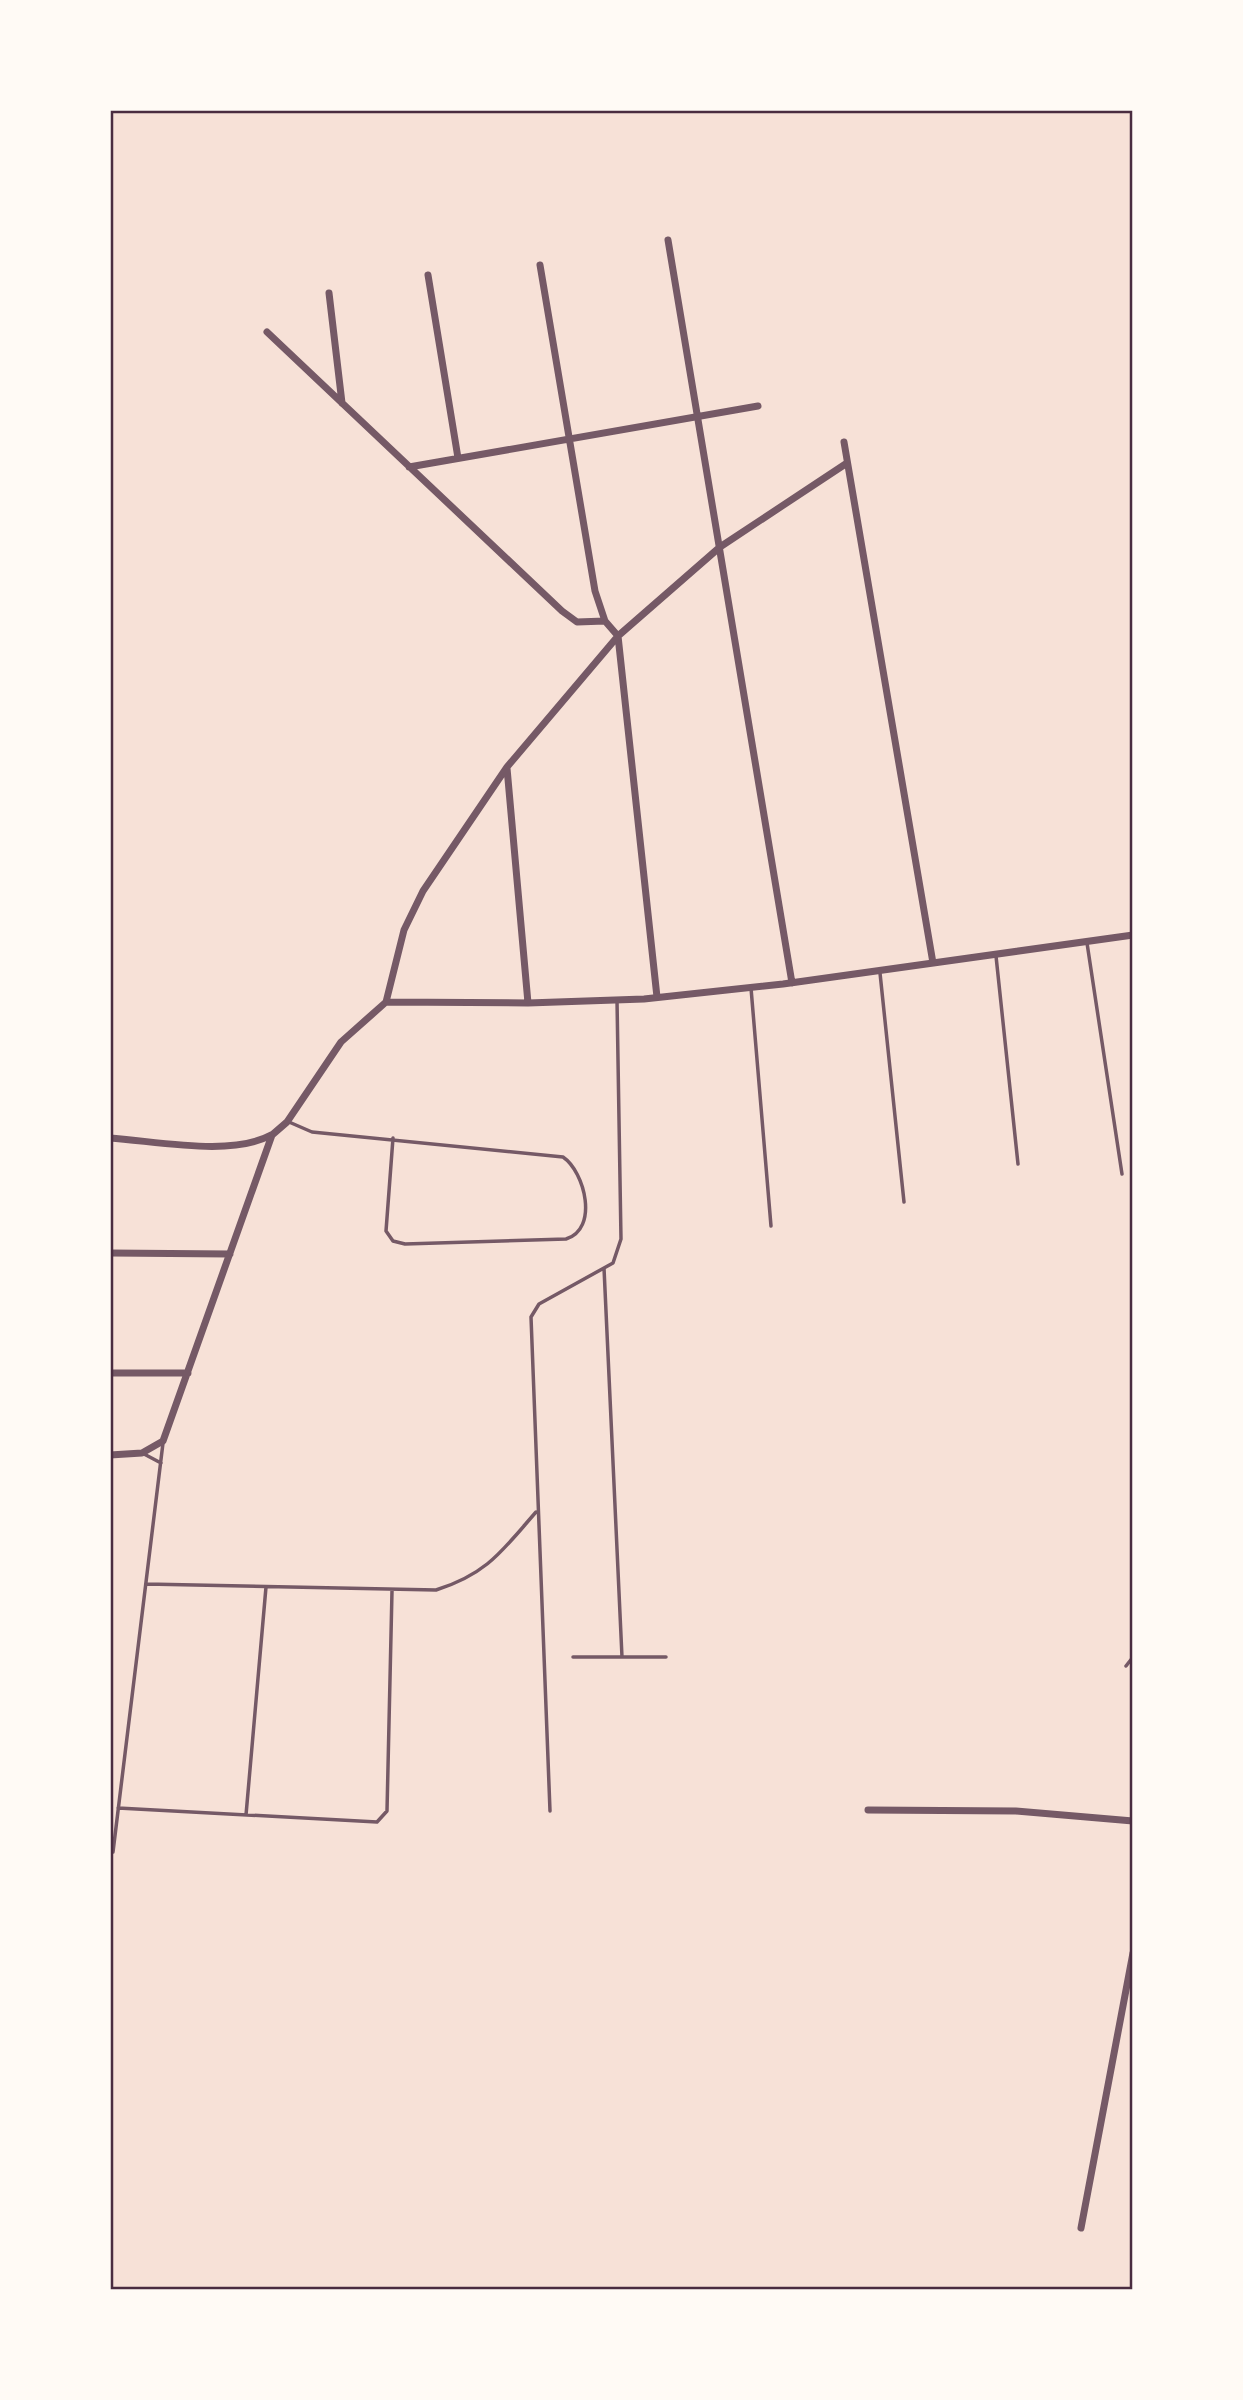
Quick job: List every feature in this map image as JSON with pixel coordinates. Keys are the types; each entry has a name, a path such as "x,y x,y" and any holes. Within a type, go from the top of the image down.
{"street":[{"path":"668,240 792,983"},
{"path":"540,265 595,591 605,621 618,636 657,998"},
{"path":"428,275 458,458"},
{"path":"329,293 342,403"},
{"path":"267,332 562,611 577,622 605,621"},
{"path":"409,467 758,406"},
{"path":"844,442 933,963"},
{"path":"110,1138 232,1146 256,1143 272,1135 287,1122 341,1042 386,1002 404,930 423,891 507,767 618,636 720,547 847,463"},
{"path":"507,767 528,1003"},
{"path":"386,1002 528,1003 657,998 792,983 1133,935"},
{"path":"110,1455 142,1453 163,1441 272,1135"},
{"path":"110,1253 230,1254"},
{"path":"110,1373 188,1373"},
{"path":"868,1810 1016,1811 1133,1821"},
{"path":"1081,2228 1133,1953"}],"lane":[{"path":"1086,941 1122,1174"},
{"path":"996,954 1018,1164"},
{"path":"879,970 904,1202"},
{"path":"751,988 771,1226"},
{"path":"550,1811 531,1317 539,1304 613,1263 621,1239 617,1000"},
{"path":"287,1122 312,1132 393,1138 563,1157 575,1165 583,1192 583,1227 577,1236 566,1239 405,1244 393,1241 386,1231 393,1138"},
{"path":"604,1268 622,1657"},
{"path":"113,1852 163,1441"},
{"path":"142,1453 161,1463"},
{"path":"146,1584 436,1590 467,1580 484,1569 537,1512"},
{"path":"246,1815 266,1587"},
{"path":"118,1808 366,1824 377,1822 384,1817 387,1811 392,1591"},
{"path":"573,1657 666,1657"},
{"path":"1126,1666 1133,1657"}]}
